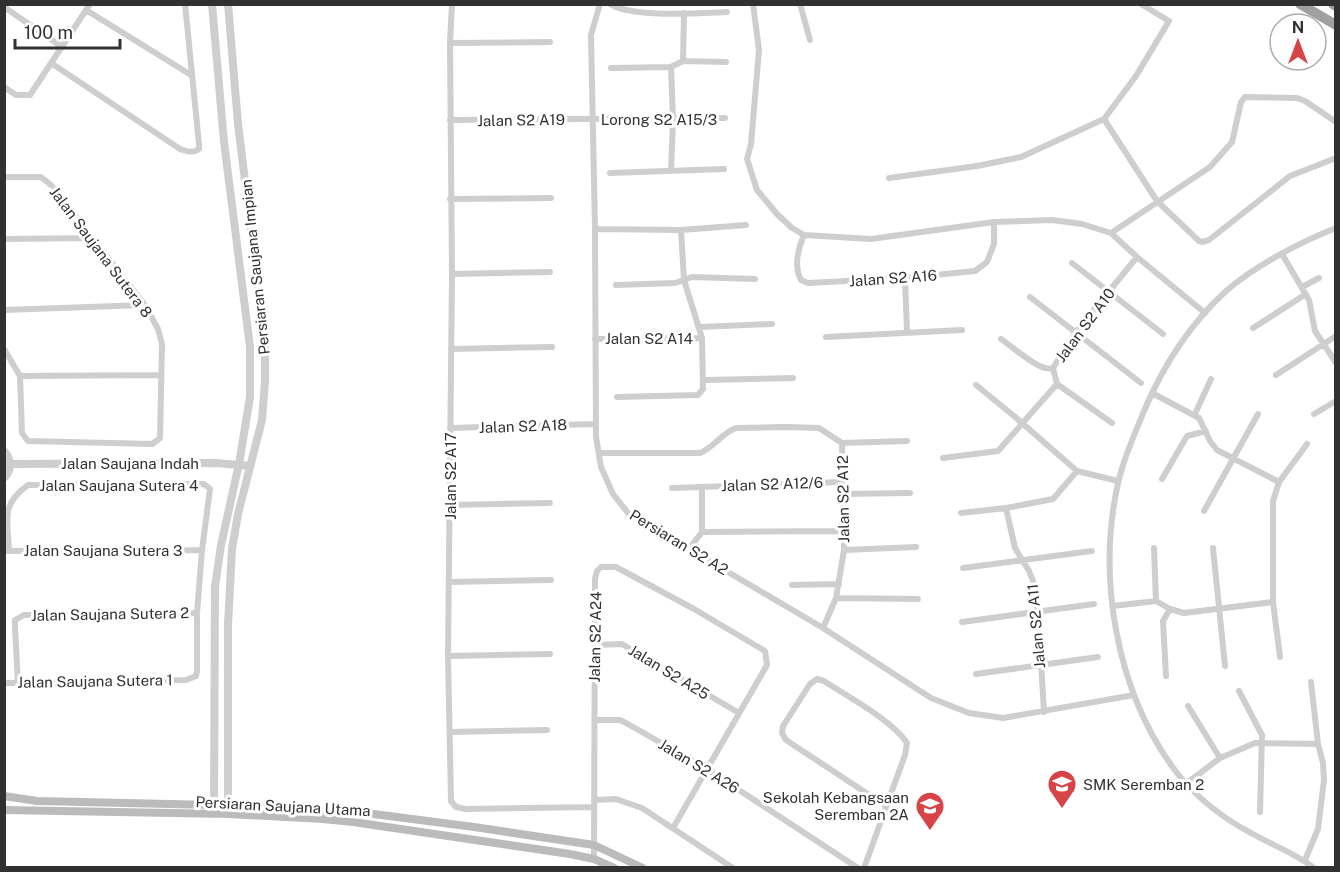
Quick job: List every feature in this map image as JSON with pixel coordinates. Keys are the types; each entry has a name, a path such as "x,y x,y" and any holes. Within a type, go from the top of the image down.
{"highway":[{"path":"1300,4 1335,25"}],"main road":[{"name":"Persiaran Saujana Utama","path":"4,796 37,801 214,810"},
{"name":"Persiaran Saujana Utama","path":"4,810 228,810 366,813 594,845 643,867"},
{"name":"Persiaran Saujana Utama","path":"228,810 353,822 594,859 614,867"}],"street":[{"path":"51,63 180,149 189,152 199,149 185,4"},
{"name":"Persiaran Saujana Impian","path":"212,4 224,142 250,347 250,397 215,587 214,810"},
{"name":"Persiaran Saujana Impian","path":"228,4 238,124 265,343 262,420 238,514 232,549 228,624 228,810"},
{"name":"Jalan S2 A17","path":"452,4 448,656 451,801 456,807 477,809 594,804"},
{"name":"Persiaran S2 A2","path":"600,4 591,35 595,228 595,424 602,467 613,494 628,513 823,628 931,698 969,713 1003,718 1134,695"},
{"path":"610,4 623,11 727,12"},
{"path":"753,4 759,50 751,144 747,159 757,190 792,228 804,235 871,239 994,222 1052,220 1082,224 1111,233 1205,312"},
{"path":"800,4 810,40"},
{"path":"889,178 977,166 1021,157 1104,120 1136,76 1169,21 1141,4"},
{"path":"4,7 62,47"},
{"path":"4,87 16,95 30,95 88,7 191,75"},
{"path":"683,61 684,13"},
{"path":"450,43 550,42"},
{"path":"611,68 670,68 683,61 726,62"},
{"path":"670,68 672,120 670,171"},
{"path":"1111,233 1210,167 1232,142 1241,102 1245,97 1297,98 1335,122"},
{"name":"Lorong S2 A15/3","path":"593,119 725,118"},
{"name":"Jalan S2 A19","path":"450,120 593,119"},
{"path":"1104,120 1157,201 1198,241 1203,242 1209,240 1290,176 1335,158"},
{"path":"610,173 724,169"},
{"name":"Jalan Saujana Sutera 8","path":"4,177 41,177 51,185 145,305 158,329 162,344 160,438 152,444 28,441 21,433 20,376"},
{"path":"450,199 551,198"},
{"name":"Jalan S2 A16","path":"804,235 799,248 798,274 801,280 808,283 905,278 975,272 987,262 994,244 994,222"},
{"path":"595,228 681,230 746,225"},
{"path":"1314,867 1305,860 1248,832 1209,805 1187,783 1158,745 1134,695 1115,623 1110,558 1111,529 1118,481 1128,449 1152,393 1177,348 1205,312 1238,282 1282,254 1335,228"},
{"name":"Jalan S2 A14","path":"681,230 684,280 702,338 704,380"},
{"path":"4,239 92,238"},
{"path":"1282,254 1309,300 1315,331 1335,363"},
{"name":"Jalan S2 A10","path":"943,459 995,453 1056,384 1053,368 1075,333 1137,257"},
{"path":"1072,263 1163,334"},
{"path":"452,274 550,272"},
{"path":"616,285 675,283 692,277 755,279"},
{"path":"905,278 907,332"},
{"path":"1253,328 1319,278"},
{"path":"1030,297 1141,383"},
{"path":"4,310 145,305"},
{"path":"699,327 772,324"},
{"path":"826,337 962,330"},
{"path":"1276,375 1335,336"},
{"name":"Jalan S2 A14","path":"595,339 702,338"},
{"path":"1001,339 1042,368 1047,370 1053,368"},
{"path":"451,349 552,348"},
{"path":"4,349 20,376 161,375"},
{"path":"617,397 698,395 703,389 704,380 793,378"},
{"path":"1195,414 1211,379"},
{"path":"1056,384 1112,423"},
{"path":"976,386 1077,471 1118,481"},
{"path":"1152,393 1195,414 1202,421 1213,447 1279,482"},
{"path":"1314,414 1335,401"},
{"path":"1204,511 1258,414"},
{"name":"Jalan S2 A18","path":"450,428 595,424"},
{"name":"Jalan S2 A12","path":"599,453 700,453 710,449 731,430 736,429 819,429 842,443 844,550 836,598 823,628"},
{"path":"1162,479 1187,436 1206,431"},
{"path":"842,443 907,441"},
{"path":"1280,657 1273,602 1273,501 1279,482 1307,444"},
{"path":"4,452 10,464 4,478"},
{"name":"Jalan Saujana Indah","path":"10,464 239,464 250,466"},
{"path":"961,513 1006,508 1053,499 1077,471"},
{"name":"Jalan S2 A12/6","path":"672,488 842,482"},
{"name":"Jalan Saujana Sutera 4","path":"7,551 7,508 16,494 28,485 204,484 210,489 202,550"},
{"path":"689,549 702,532 702,487"},
{"path":"843,494 910,493"},
{"path":"450,505 550,503"},
{"name":"Jalan S2 A11","path":"1006,508 1015,548 1033,581 1038,612 1044,712"},
{"path":"702,532 843,531"},
{"path":"844,550 916,547"},
{"path":"1154,548 1156,600"},
{"path":"1213,548 1225,666"},
{"path":"197,613 202,550"},
{"name":"Jalan Saujana Sutera 3","path":"7,551 202,550"},
{"path":"963,568 1092,551"},
{"name":"Jalan S2 A24","path":"594,859 595,579 601,567 616,567 765,651 767,665 739,714"},
{"path":"449,582 550,580"},
{"path":"792,585 839,584"},
{"path":"836,598 918,599"},
{"path":"1113,606 1156,600 1170,609 1184,613 1273,602"},
{"path":"962,622 1094,604"},
{"path":"1166,676 1163,621 1170,609"},
{"name":"Jalan Saujana Sutera 1","path":"4,683 186,680 196,676 197,671 197,613"},
{"name":"Jalan Saujana Sutera 2","path":"18,682 15,620 24,615 197,613"},
{"name":"Jalan S2 A25","path":"595,645 622,644 739,714"},
{"path":"448,656 550,654"},
{"path":"976,674 1098,657"},
{"path":"864,867 905,755 907,743 902,735 880,719 824,681 816,679 810,684 783,726 782,733 786,740 886,806"},
{"path":"1305,860 1318,829 1324,780 1311,682"},
{"path":"1239,691 1261,729 1260,812"},
{"path":"1188,706 1220,758"},
{"path":"673,828 739,714"},
{"name":"Jalan S2 A26","path":"595,720 620,720 626,723 707,769 858,867"},
{"path":"450,732 547,730"},
{"path":"1187,783 1220,758 1248,746 1262,743 1318,744"},
{"path":"594,804 616,799 627,801 642,808 733,867"}],"place":[{"name":"SMK Seremban 2","path":"1062,810"},
{"name":"Sekolah Kebangsaan Seremban 2A","path":"930,832"}]}
